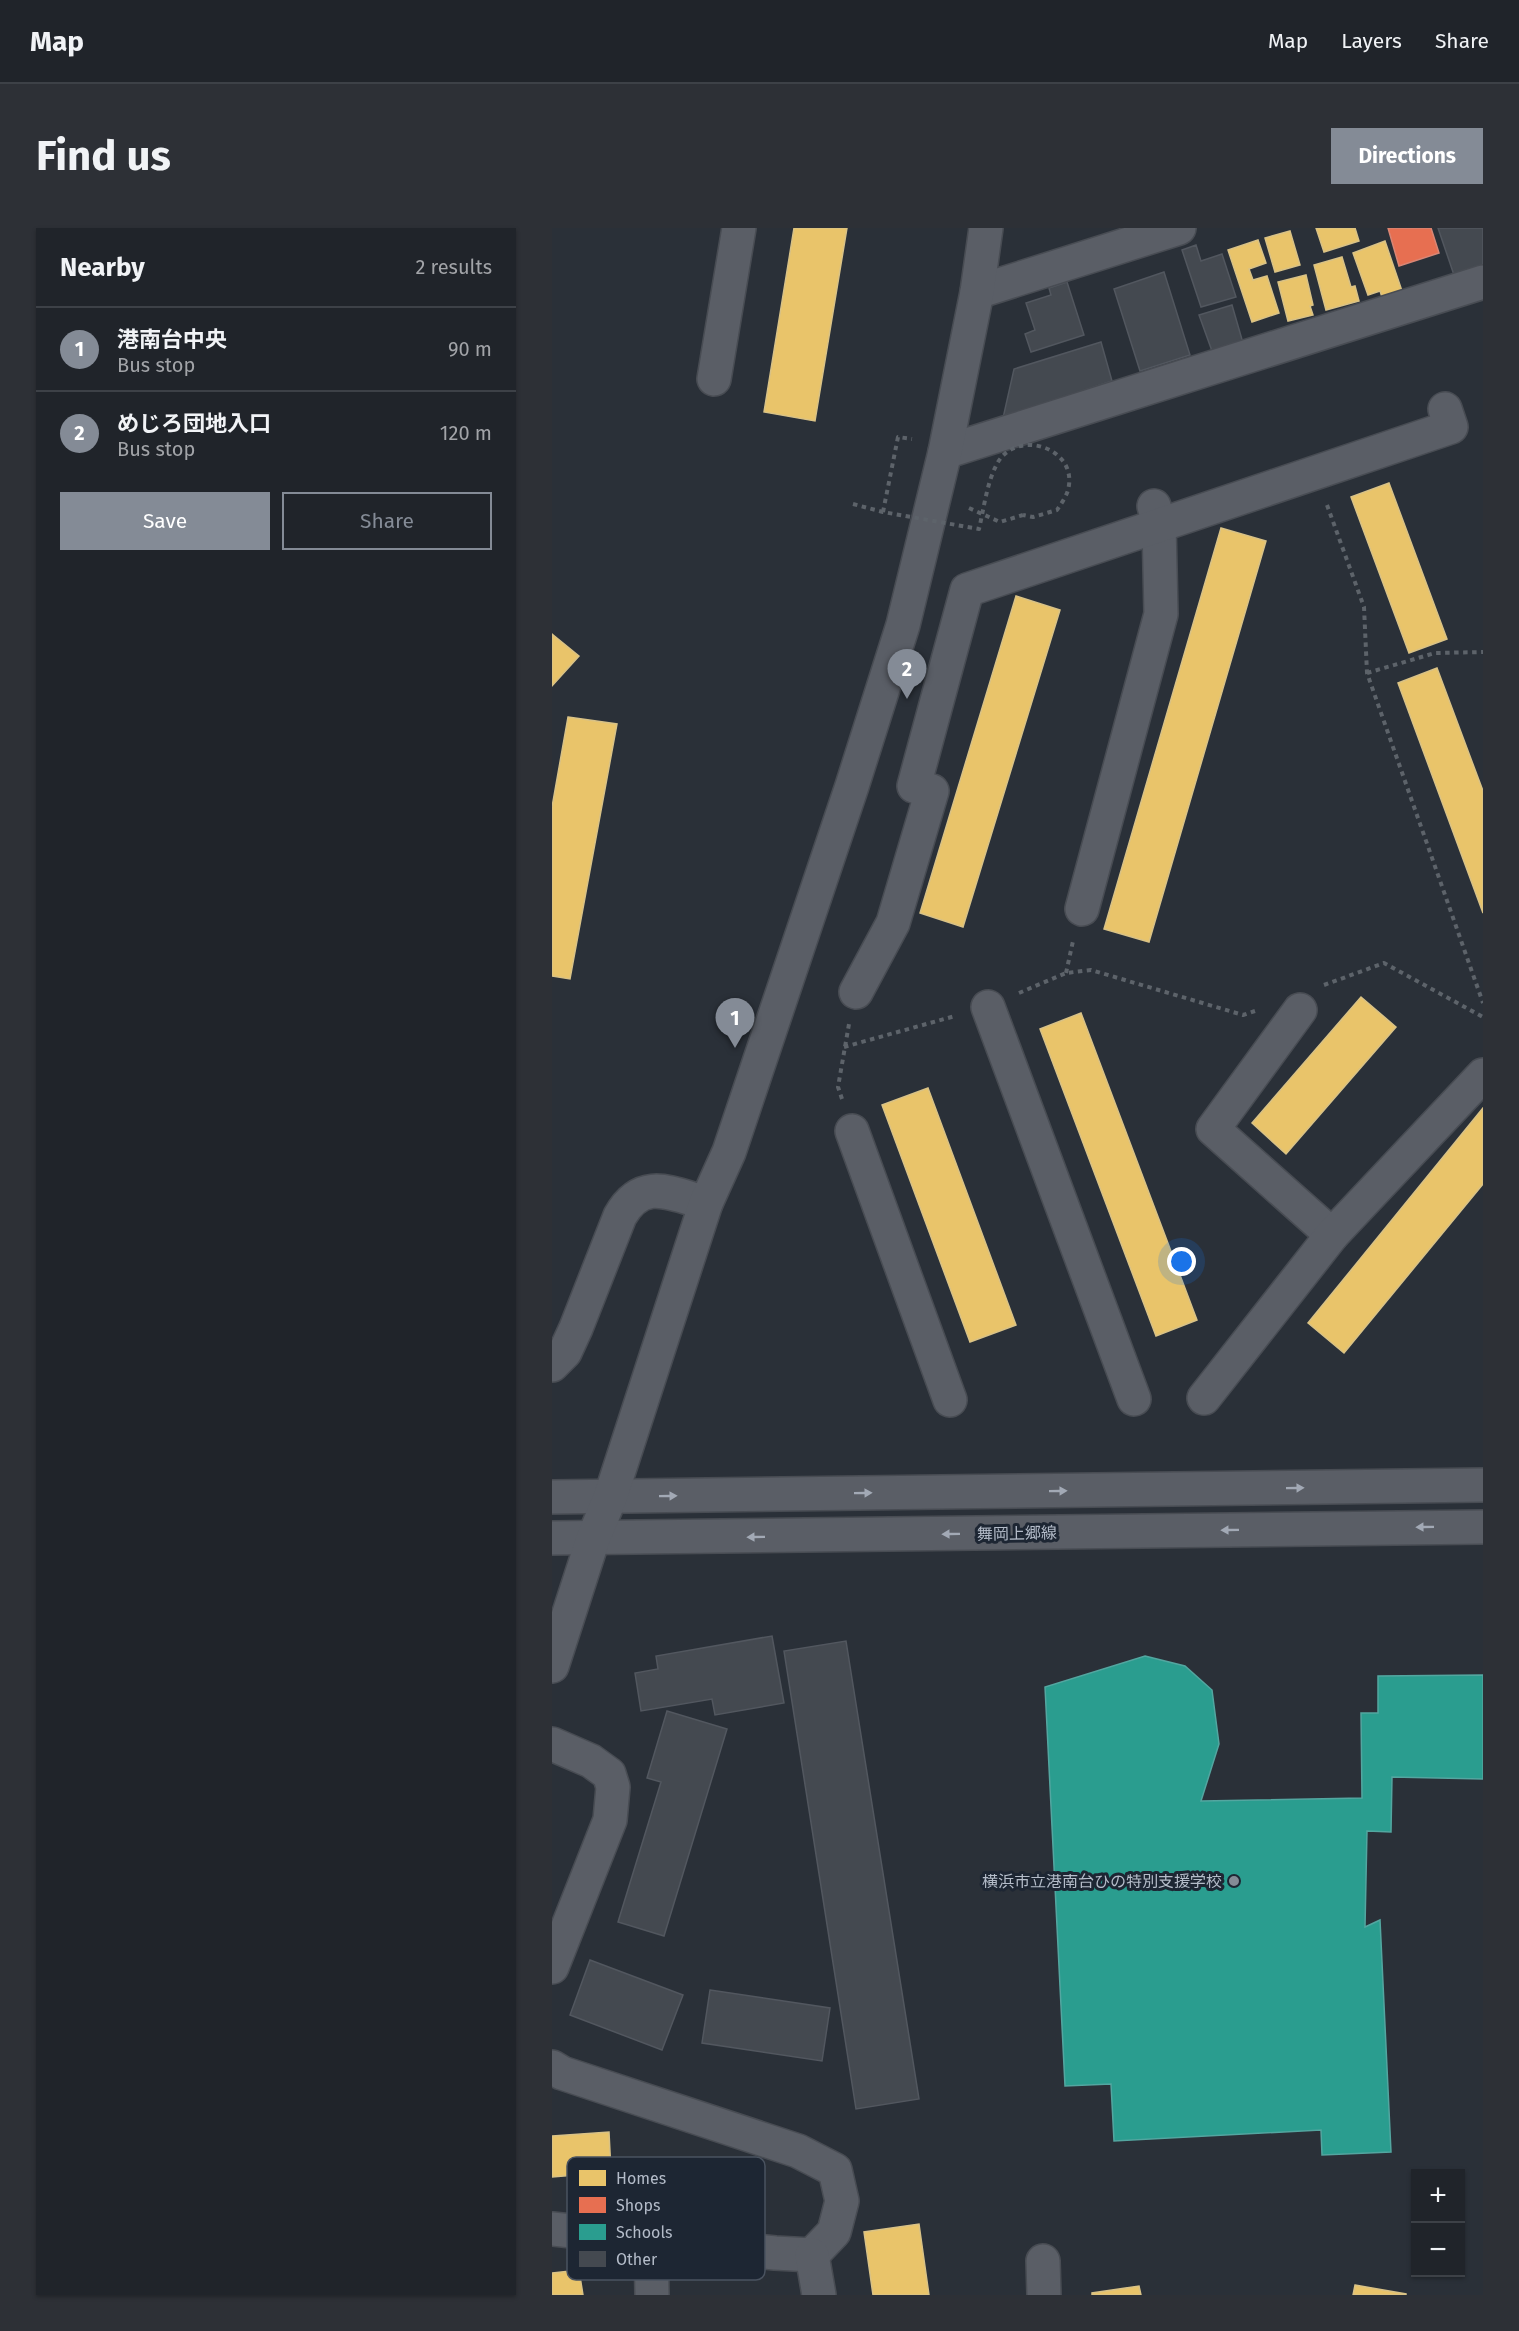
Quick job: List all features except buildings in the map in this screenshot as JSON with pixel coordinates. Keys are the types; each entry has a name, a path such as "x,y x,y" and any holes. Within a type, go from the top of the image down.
{"street":[{"path":"714,379 739,228"},
{"path":"552,1666 593,1539 610,1498 706,1203 729,1152 852,786 903,625 931,446 977,292 986,228"},
{"path":"977,292 1179,228"},
{"path":"931,446 1483,282"},
{"path":"856,992 893,923 932,791 914,786 967,590 1156,515 1315,472 1451,427 1445,409"},
{"path":"1082,909 1161,614 1156,515"},
{"path":"1310,999 1213,1129 1332,1235"},
{"path":"988,1007 1134,1399"},
{"path":"1204,1398 1332,1235 1483,1075"},
{"path":"852,1131 950,1400"},
{"path":"552,1365 565,1352 620,1216 628,1202 636,1196 658,1191 706,1203"},
{"path":"552,1497 1483,1485"},
{"name":"舞岡上郷線","path":"552,1538 1483,1527"},
{"path":"552,1744 591,1761 609,1773 613,1787 610,1820 552,1967"},
{"path":"552,2067 562,2073 798,2151 835,2170 842,2201 834,2232 812,2255 765,2252"},
{"path":"552,2229 567,2231"},
{"path":"812,2255 819,2295"},
{"path":"1043,2260 1044,2295"},
{"path":"652,2280 652,2295"}],"path":[{"path":"883,512 898,437 931,446"},
{"path":"853,504 883,512 979,529 982,514 984,506 986,497 992,478 999,461 1009,452 1024,445 1040,446 1054,451 1065,462 1069,489 1057,510 1052,513 1033,517 1023,515 1000,522 985,515 977,512 969,508"},
{"path":"1315,472 1364,608 1367,673 1483,1003"},
{"path":"1367,673 1435,653 1483,652"},
{"path":"1310,999 1384,963 1483,1017"},
{"path":"843,1047 988,1007 1066,973 1091,970 1243,1015 1264,1007"},
{"path":"852,1131 838,1087 843,1047 856,992"}],"place":[{"name":"めじろ団地入口","path":"907,699"},
{"name":"港南台中央","path":"735,1048"},
{"name":"横浜市立港南台ひの特別支援学校","path":"1234,1881"}]}
